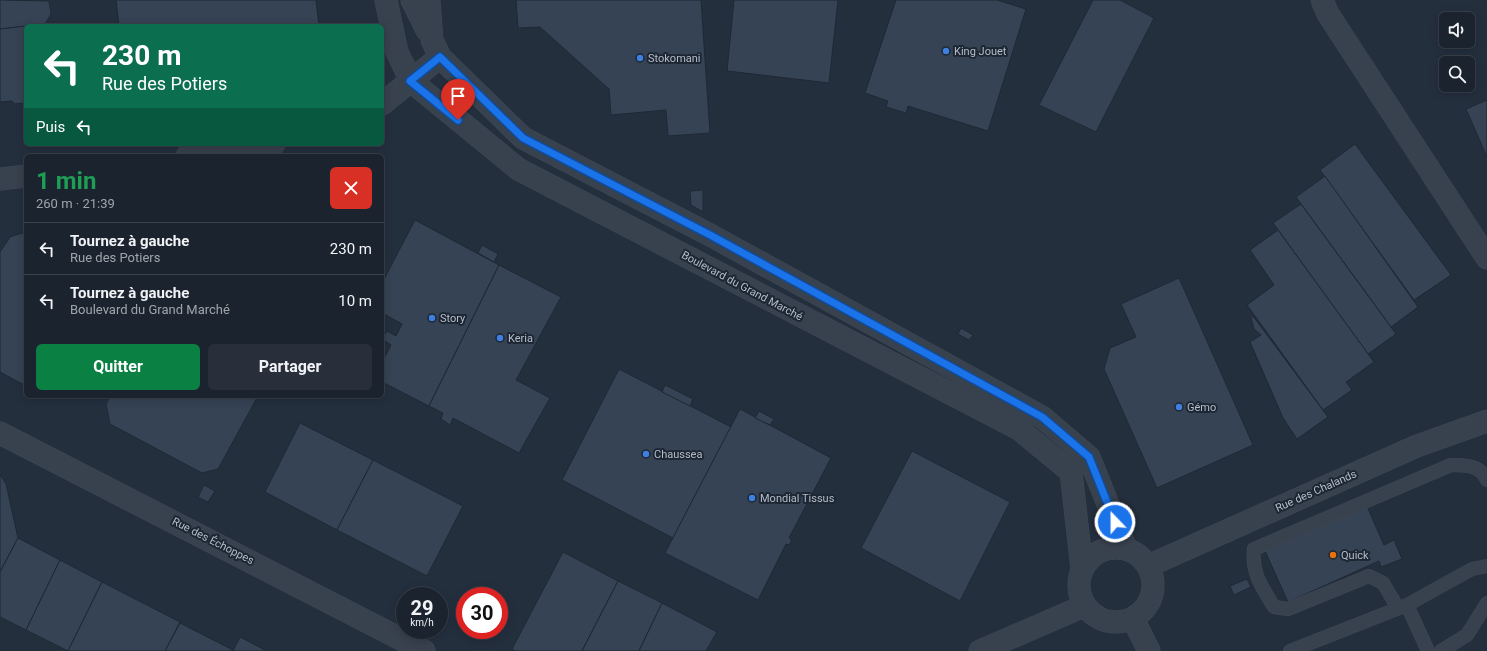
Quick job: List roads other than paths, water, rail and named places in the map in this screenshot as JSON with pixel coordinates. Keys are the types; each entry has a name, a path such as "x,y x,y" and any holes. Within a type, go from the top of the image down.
{"street":[{"name":"Boulevard du Grand Marché","path":"386,0 397,52 410,81 518,169 1019,429 1071,472 1082,569"},
{"path":"412,0 436,49 523,138 712,236 1042,417 1089,457 1126,549"},
{"path":"384,102 410,81 436,49 429,0"},
{"path":"1322,0 1328,14 1487,258"},
{"path":"202,154 260,146"},
{"path":"0,179 24,176"},
{"name":"Rue des Chalands","path":"1148,566 1418,446 1487,421"},
{"name":"Rue des Échoppes","path":"0,433 424,651"},
{"path":"1113,548 1126,549 1135,553 1148,566 1152,576 1152,596 1141,613 1132,619 1111,623 1101,620 1084,606 1079,594 1078,582 1082,569 1089,559 1100,551 1113,548"},
{"path":"980,651 1084,606"},
{"path":"1132,619 1149,651"}],"lane":[{"path":"1428,651 1403,606 1382,583 1369,576 1288,609 1274,607 1263,589 1252,563 1254,549 1451,465 1470,465 1483,472 1487,480"},
{"path":"1290,651 1403,606 1472,569 1487,566"},
{"path":"1441,651 1467,635 1487,602"}],"place":[{"name":"King Jouet","path":"946,51"},
{"name":"Stokomani","path":"640,58"},
{"name":"Story","path":"432,318"},
{"name":"Keria","path":"500,338"},
{"name":"Gémo","path":"1179,407"},
{"name":"Chaussea","path":"646,454"},
{"name":"Mondial Tissus","path":"752,498"},
{"name":"Quick","path":"1333,555"}]}
